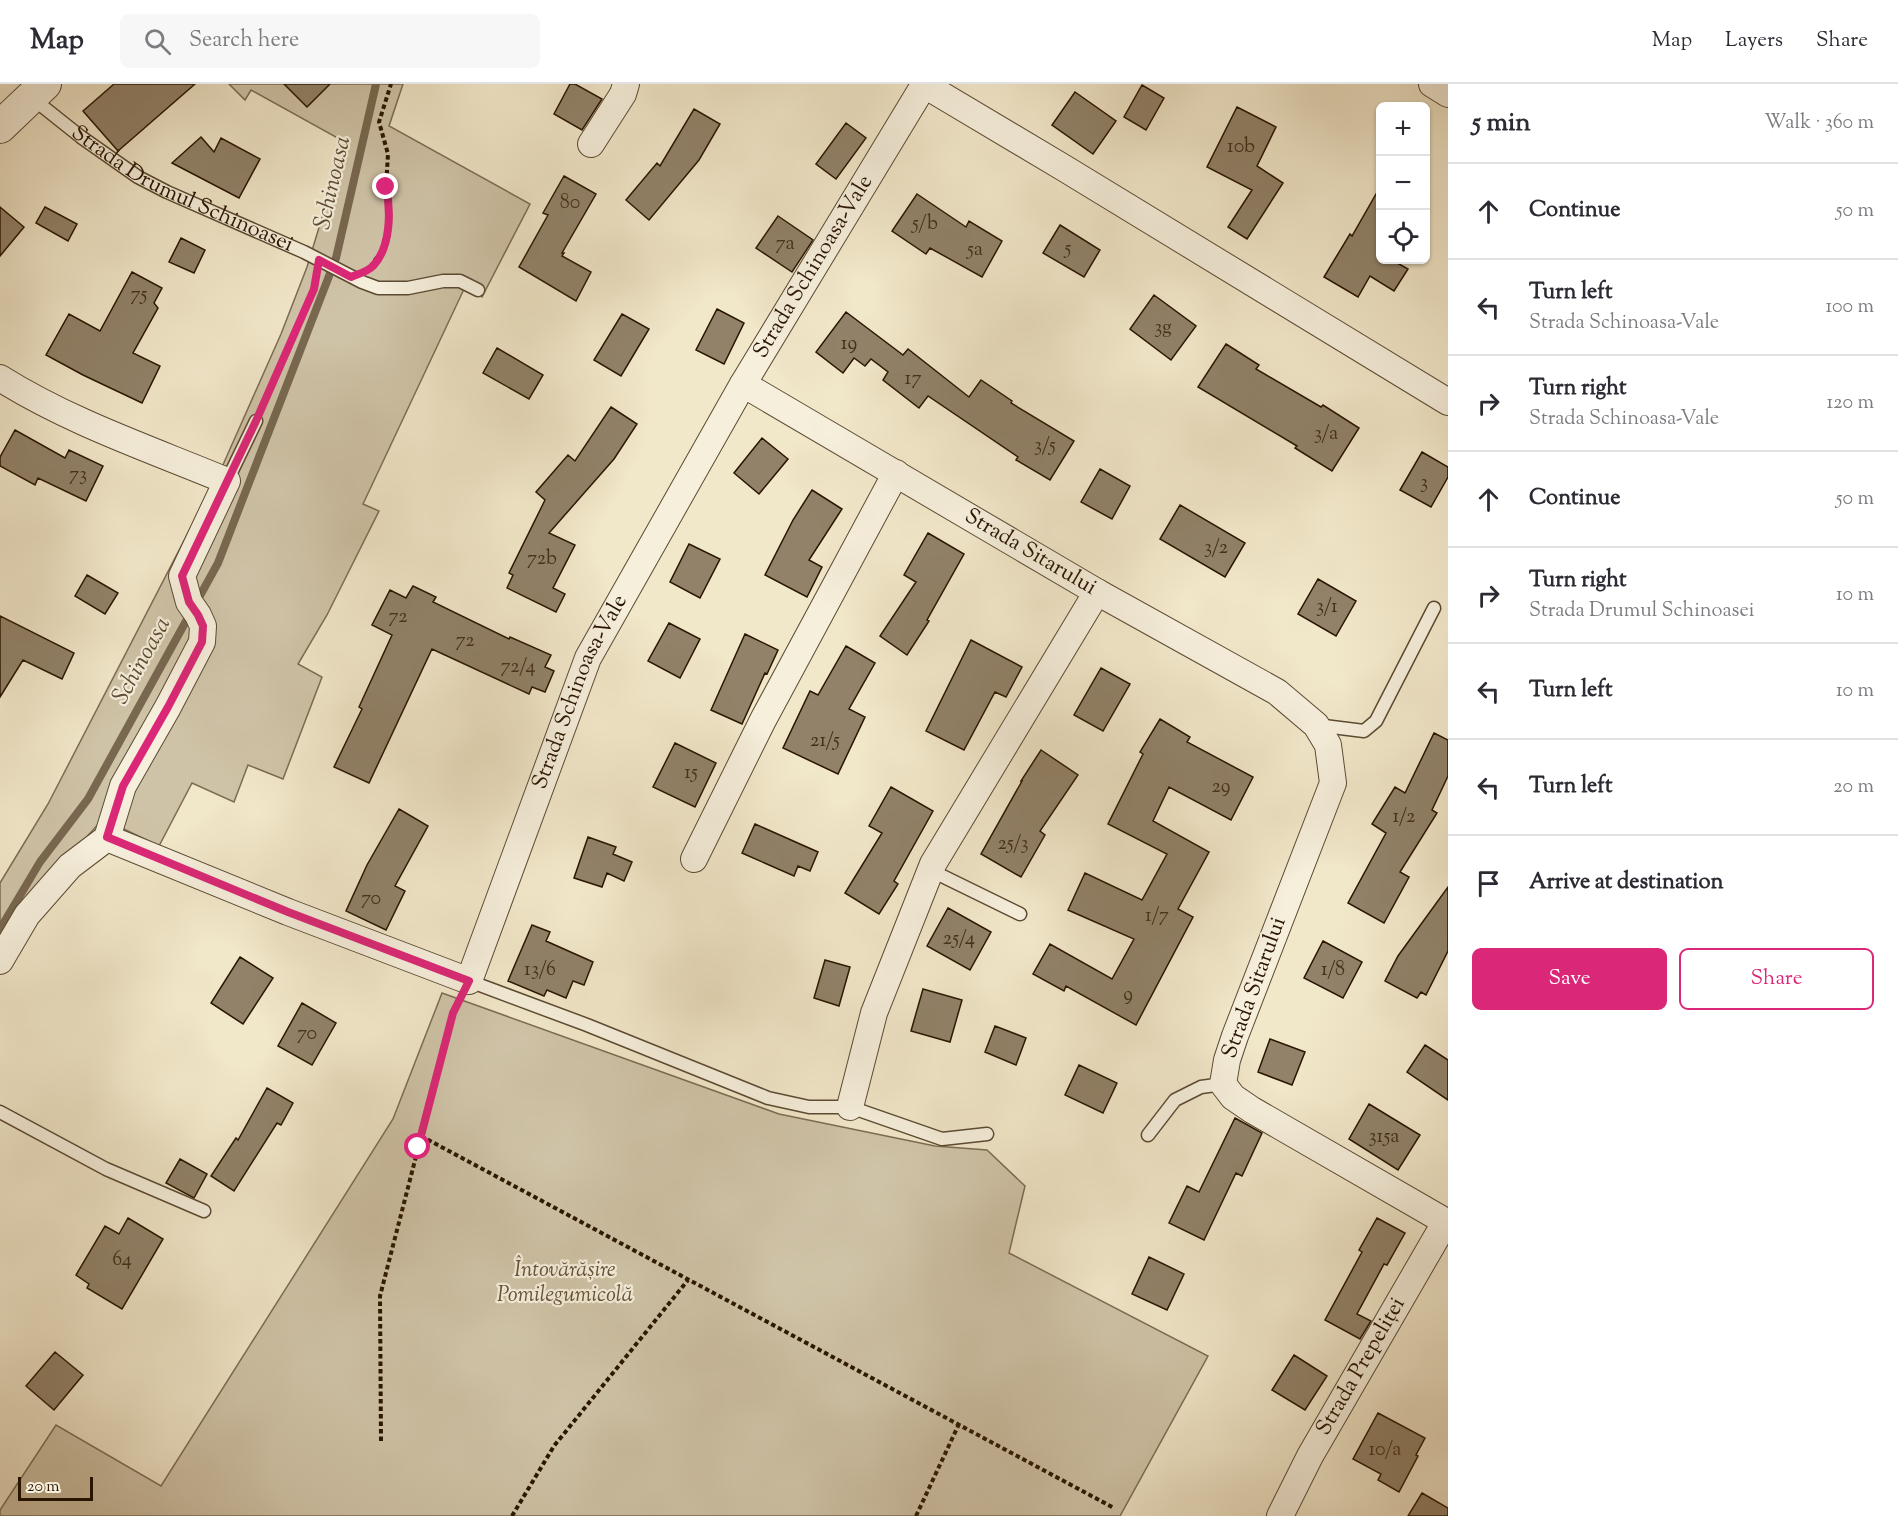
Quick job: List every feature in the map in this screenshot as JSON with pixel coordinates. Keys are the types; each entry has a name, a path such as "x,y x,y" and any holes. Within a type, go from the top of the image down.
{"street":[{"path":"591,144 623,94 626,84"},
{"path":"923,84 1448,402"},
{"name":"Strada Schinoasa-Vale","path":"469,981 588,658 743,384 923,84"},
{"path":"1432,84 1448,94"},
{"name":"Strada Drumul Schinoasei","path":"0,127 38,91"},
{"path":"0,378 30,397 76,419 227,481 182,576 203,626 202,642 123,786 107,837 70,866 27,915 0,961"},
{"name":"Strada Sitarului","path":"743,384 1097,592 1277,692 1316,725 1328,745 1333,783 1235,1036 1227,1060 1223,1084"},
{"path":"694,859 763,720 896,473"},
{"path":"850,1107 874,1013 930,870 1097,592"},
{"path":"107,837 288,912 469,981"},
{"name":"Strada Prepeliței","path":"1223,1084 1233,1097 1252,1110 1447,1222 1311,1455 1280,1516"}],"lane":[{"name":"Strada Drumul Schinoasei","path":"38,91 81,137 138,177 346,274 378,288 408,288 443,281 460,281 478,290"},
{"path":"227,481 256,421"},
{"path":"1316,725 1364,731 1376,721 1434,608"},
{"path":"930,870 1020,914"},
{"path":"469,981 587,1025 768,1098 809,1107 850,1107 942,1139 987,1134"},
{"path":"1148,1135 1175,1100 1201,1087 1223,1084"},
{"path":"0,1112 106,1169 204,1211"}],"path":[{"path":"346,274 366,271 372,266 383,249 387,235 388,154 379,122 391,84"},
{"path":"256,421 314,289 322,261"},
{"path":"381,1441 380,1296 453,1013 469,981"},
{"path":"421,1136 1114,1508"},
{"path":"512,1516 554,1446 688,1280"},
{"path":"916,1516 958,1425"}],"green space":[{"path":"229,84 403,84 389,126 530,204 482,297 465,287 363,504 379,511 327,615 298,664 322,677 283,779 248,765 234,802 192,783 159,846 103,819 44,884 0,946 0,883 48,804 222,467 281,334 307,267 345,142 251,90 245,100"},
{"name":"Întovărășire Pomilegumicolă","path":"442,993 779,1114 935,1146 987,1150 1025,1186 1009,1253 1208,1356 1120,1516 0,1516 0,1510 56,1425 161,1486 393,1119"}],"building":[{"path":"114,84 195,84 118,151 83,111"},
{"path":"284,84 330,84 307,107"},
{"path":"570,84 575,84 602,99 582,130 554,114"},
{"path":"1142,85 1164,98 1146,130 1124,117"},
{"path":"1075,92 1116,121 1093,154 1052,125"},
{"path":"1237,107 1276,127 1257,166 1283,183 1247,239 1228,227 1252,190 1207,167"},
{"path":"694,109 720,124 699,160 649,220 626,200 657,163 660,166"},
{"path":"846,123 866,138 836,179 816,164"},
{"path":"201,137 214,152 221,138 260,159 239,198 172,163"},
{"path":"564,176 596,194 562,253 564,253 562,256 591,272 576,301 519,267 548,215 543,213"},
{"path":"917,194 966,227 969,221 1002,241 982,277 930,248 926,254 892,231"},
{"path":"1376,194 1376,264 1399,264 1408,269 1394,291 1370,276 1358,297 1324,277 1350,234 1352,236"},
{"path":"0,207 24,227 0,256"},
{"path":"45,207 77,224 68,241 36,223"},
{"path":"778,216 813,240 792,272 756,248"},
{"path":"1060,225 1100,250 1084,277 1043,253"},
{"path":"181,238 205,250 194,273 169,262"},
{"path":"132,272 162,288 154,303 158,308 133,353 160,366 142,403 46,355 69,314 100,331"},
{"path":"1154,295 1196,326 1171,360 1130,329"},
{"path":"717,309 744,323 724,364 696,350"},
{"path":"846,312 903,355 908,349 969,397 981,380 1012,401 1011,403 1074,441 1050,480 1016,460 1018,457 928,396 919,408 883,380 888,372 871,359 865,366 854,358 843,373 816,352"},
{"path":"622,314 649,329 621,376 594,360"},
{"path":"1226,344 1259,365 1256,369 1321,407 1323,405 1359,428 1332,471 1295,448 1297,446 1198,387"},
{"path":"497,348 543,375 529,399 483,373"},
{"path":"611,407 637,424 614,459 549,533 575,545 553,588 565,594 556,612 507,588 513,575 509,573 545,500 536,492 568,455 575,461"},
{"path":"15,430 65,458 69,450 103,466 86,501 38,478 35,485 0,466 0,457"},
{"path":"762,438 788,459 759,494 734,473"},
{"path":"1422,452 1448,467 1448,477 1431,507 1400,490"},
{"path":"1100,469 1130,486 1112,519 1081,502"},
{"path":"812,490 842,509 809,560 822,567 807,597 765,575 793,520"},
{"path":"1180,505 1245,543 1225,577 1160,539"},
{"path":"928,533 964,554 927,620 929,621 907,655 880,636 916,582 904,575"},
{"path":"689,544 720,559 700,598 670,582"},
{"path":"87,575 118,593 105,614 75,596"},
{"path":"1318,579 1356,601 1336,636 1298,614"},
{"path":"413,586 436,597 433,602 509,639 510,637 551,655 545,667 554,671 545,692 532,687 529,694 432,649 369,783 334,767 362,709 359,707 392,635 372,625 390,590 406,598"},
{"path":"0,616 74,653 62,679 23,660 0,697"},
{"path":"669,623 700,639 680,678 648,661"},
{"path":"745,634 778,650 742,724 711,710"},
{"path":"971,640 1022,667 1006,697 995,692 964,750 926,731"},
{"path":"846,646 875,663 849,709 865,717 838,774 783,748 810,691 818,695"},
{"path":"1101,668 1130,684 1103,731 1074,715"},
{"path":"1160,719 1190,737 1187,742 1253,777 1231,820 1169,787 1153,821 1209,852 1178,909 1193,917 1136,1025 1066,986 1064,991 1033,974 1050,944 1112,979 1134,939 1068,910 1085,873 1142,900 1167,854 1108,824 1143,754 1140,752"},
{"path":"1434,733 1448,740 1448,776 1432,810 1437,813 1400,872 1409,877 1384,923 1348,903 1386,833 1372,824 1395,787 1405,793"},
{"path":"675,743 716,763 695,807 653,787"},
{"path":"1041,750 1078,775 1040,831 1045,835 1021,877 981,854 1021,781"},
{"path":"891,787 933,811 894,881 898,884 879,914 845,893 882,833 869,826"},
{"path":"399,809 428,826 395,886 405,891 386,930 346,911 367,865"},
{"path":"755,824 818,852 810,871 798,866 794,876 742,853"},
{"path":"588,837 616,847 613,854 632,862 624,881 607,873 602,887 574,878"},
{"path":"1448,887 1448,951 1426,995 1421,992 1417,998 1385,981 1398,956"},
{"path":"948,908 991,932 970,970 927,946"},
{"path":"532,925 550,932 546,941 593,962 584,985 573,981 566,998 547,990 544,996 508,981"},
{"path":"1323,941 1362,962 1343,998 1304,978"},
{"path":"240,957 273,978 243,1024 211,1003"},
{"path":"825,960 850,967 839,1006 814,998"},
{"path":"923,989 962,1000 950,1042 911,1031"},
{"path":"302,1003 336,1023 312,1065 278,1046"},
{"path":"995,1026 1026,1038 1016,1065 985,1052"},
{"path":"1270,1039 1305,1052 1292,1085 1258,1072"},
{"path":"1425,1045 1448,1060 1448,1100 1407,1072"},
{"path":"1079,1065 1117,1083 1103,1113 1065,1095"},
{"path":"267,1088 293,1103 281,1125 277,1123 234,1191 211,1176 236,1138 238,1140"},
{"path":"1369,1104 1420,1135 1398,1170 1349,1139"},
{"path":"1235,1118 1262,1133 1242,1176 1236,1173 1204,1240 1169,1223 1187,1186 1199,1192"},
{"path":"180,1159 207,1174 194,1198 166,1183"},
{"path":"128,1218 163,1239 122,1309 87,1288 89,1284 76,1275 105,1226 119,1234"},
{"path":"1377,1218 1405,1233 1387,1265 1384,1264 1357,1314 1371,1321 1360,1339 1325,1320 1362,1252 1359,1250"},
{"path":"1149,1257 1184,1274 1167,1310 1132,1294"},
{"path":"55,1352 83,1375 54,1410 26,1386"},
{"path":"1294,1355 1327,1376 1305,1410 1272,1390"},
{"path":"1378,1413 1425,1438 1399,1492 1378,1480 1381,1474 1353,1459"},
{"path":"1422,1493 1448,1508 1448,1516 1408,1516"}],"waterway":[{"name":"Schinoasa","path":"0,929 40,862 88,799 218,563 336,258 376,84"}],"route":[{"path":"386,187 387,235 383,249 372,266 351,277 319,260 314,289 256,421 182,576 189,602 203,626 202,642 168,707 133,765 123,786 107,837 288,912 469,981 453,1013 418,1147"}]}
